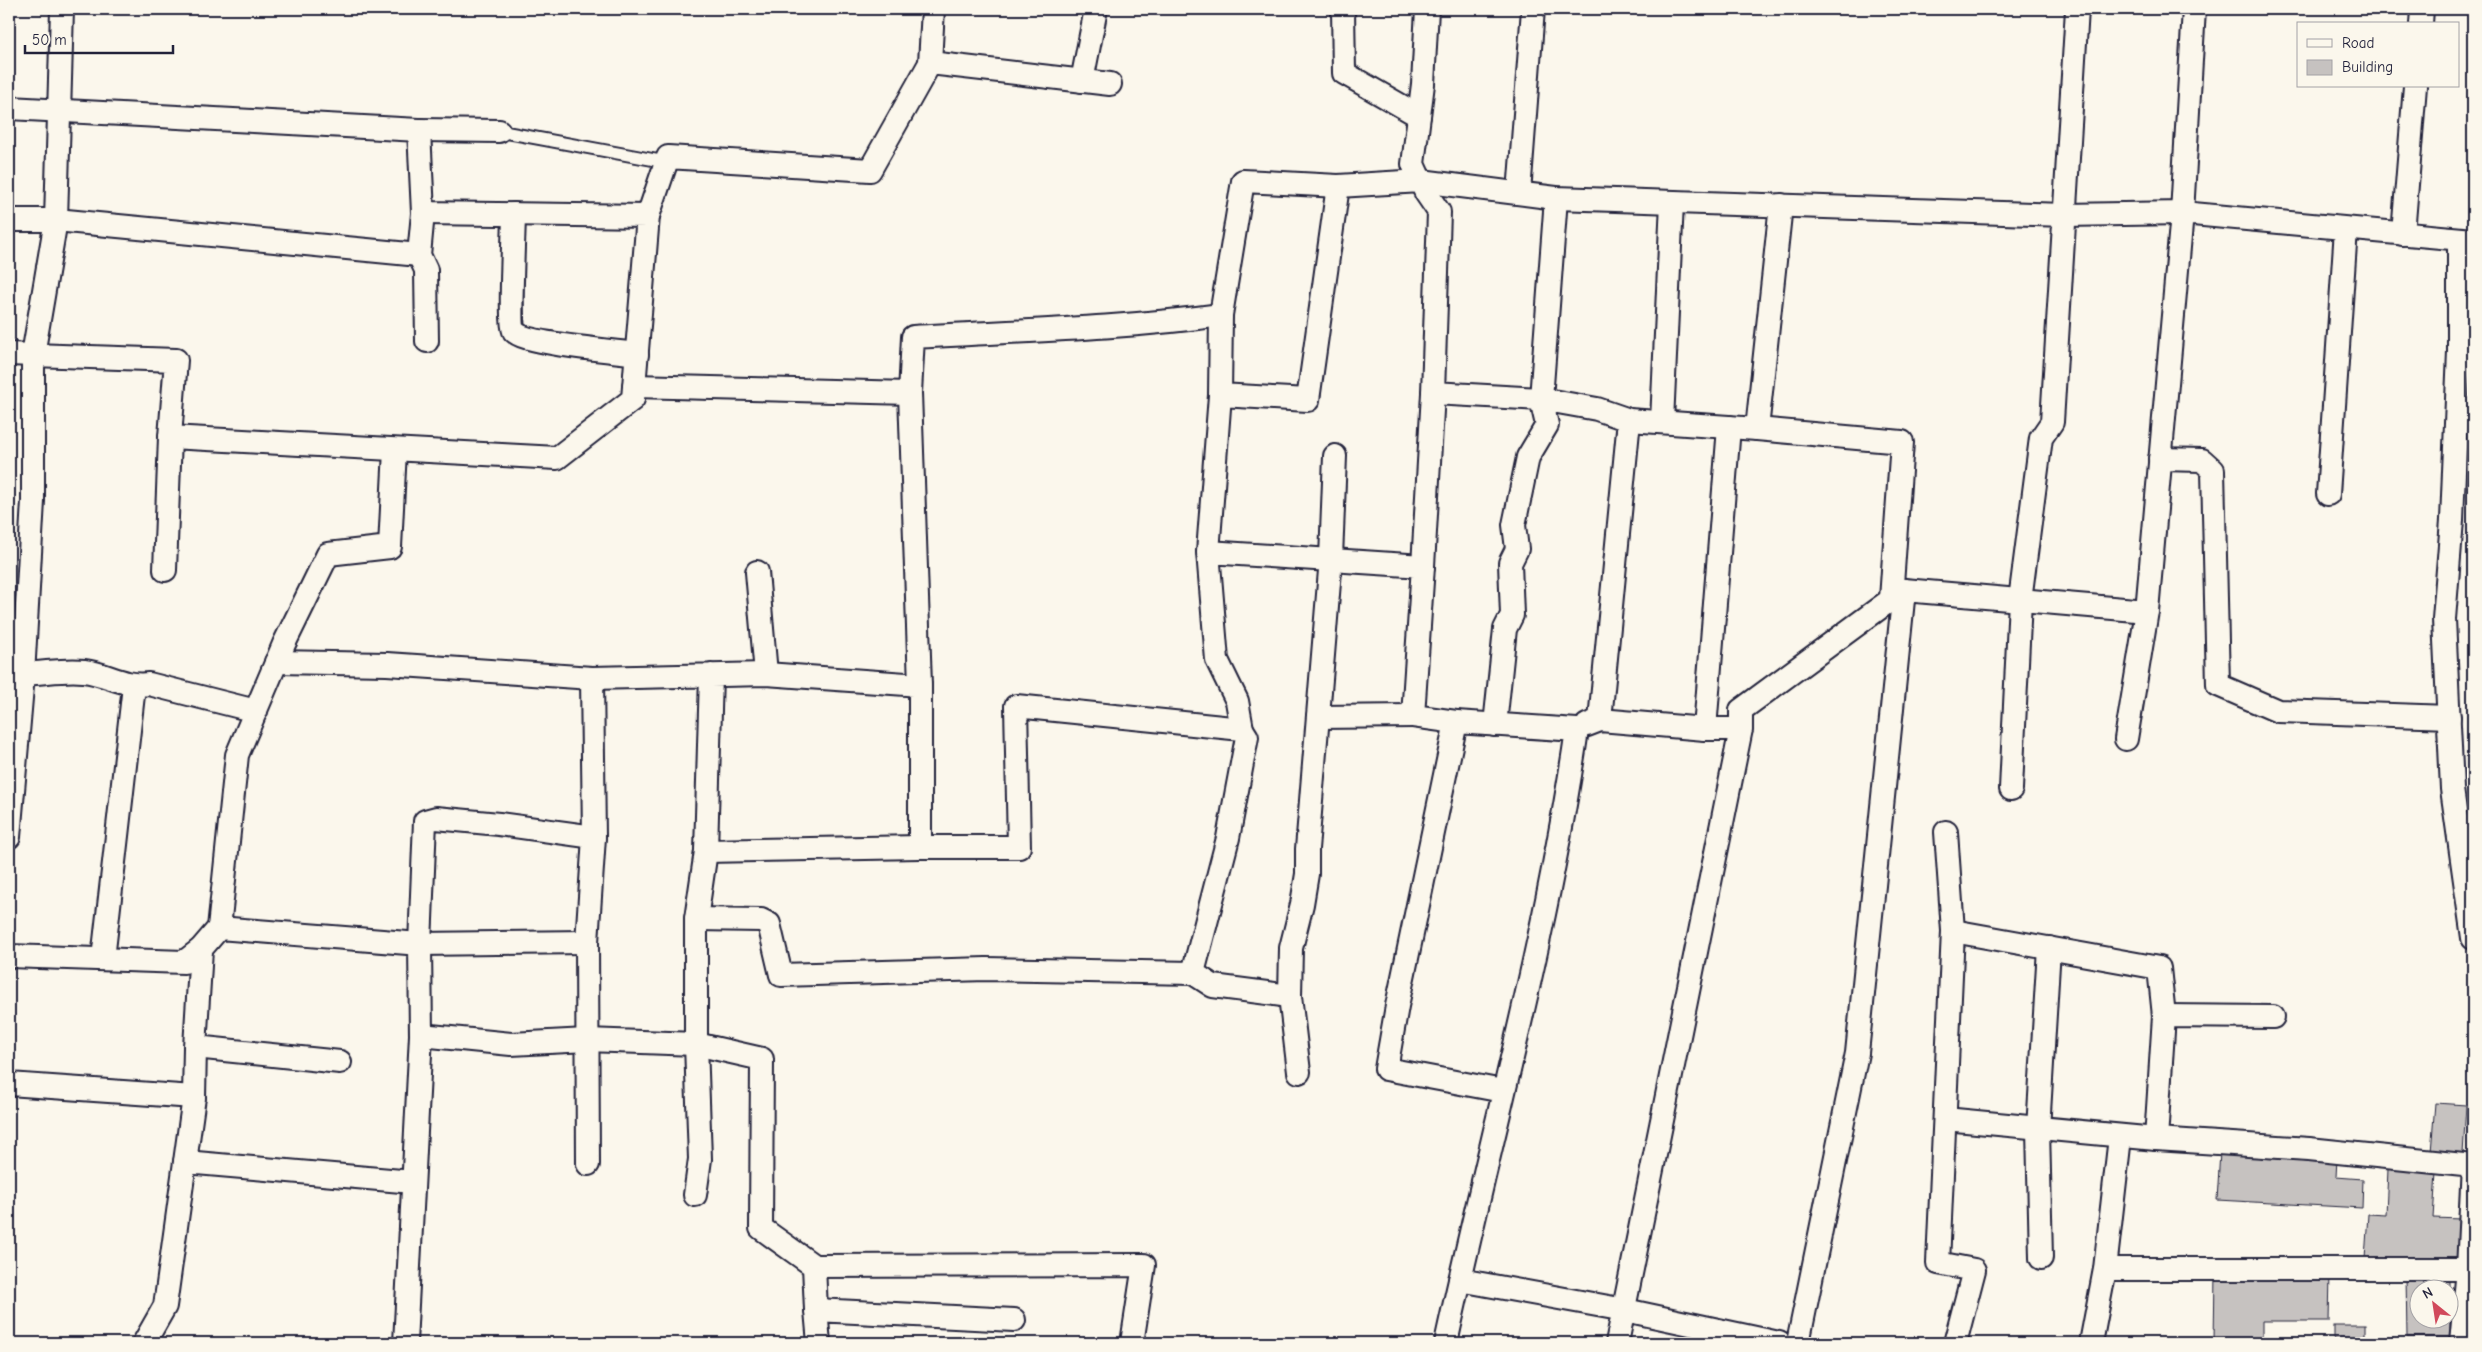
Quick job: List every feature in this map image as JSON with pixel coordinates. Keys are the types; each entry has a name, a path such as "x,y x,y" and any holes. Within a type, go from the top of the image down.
{"street":[{"path":"9,837 16,674 33,501 33,355 56,220 62,9"},
{"path":"170,437 557,458 633,399 648,216 668,157 870,170 930,63 934,9"},
{"path":"1082,81 1096,9"},
{"path":"1343,9 1344,73 1419,116"},
{"path":"1413,716 1433,393 1439,212 1426,193 1413,164 1419,116 1427,9"},
{"path":"1520,193 1534,9"},
{"path":"2011,789 2020,600 2041,438 2052,422 2077,9"},
{"path":"2126,739 2147,611 2182,213 2194,9"},
{"path":"2421,22 2422,9"},
{"path":"930,63 1110,84"},
{"path":"2403,234 2415,88"},
{"path":"9,108 419,130 499,131"},
{"path":"419,130 423,212 419,255 426,270 427,341"},
{"path":"1193,972 1228,838 1247,737 1242,729 1237,701 1217,660 1208,552 1220,395 1222,315 1243,181 1338,186 1421,181 1556,198 1672,202 2065,215 2182,213 2466,240 2458,361 2452,520 2444,619 2452,789 2473,938"},
{"path":"1220,395 1308,400 1338,186"},
{"path":"1495,724 1505,629 1512,615 1510,563 1517,548 1514,525 1528,457 1547,424 1541,399 1556,198"},
{"path":"1662,422 1672,202"},
{"path":"1757,429 1781,205"},
{"path":"423,212 648,216"},
{"path":"514,214 512,328 515,334 532,340 637,354"},
{"path":"9,220 56,220 419,255"},
{"path":"2328,494 2346,229"},
{"path":"920,847 920,685 910,393 913,337 1112,326 1222,315"},
{"path":"9,354 176,360 170,437 165,570"},
{"path":"634,386 910,393"},
{"path":"1433,393 1541,399 1597,409 1629,420 1902,442 1898,595 1857,1053 1798,1343"},
{"path":"1600,720 1629,420"},
{"path":"1705,729 1729,427"},
{"path":"9,956 184,962 201,949 219,928 237,755 276,662 328,554 390,547 396,450"},
{"path":"1299,1072 1290,996 1292,948 1307,874 1307,849 1330,558 1336,456"},
{"path":"2160,459 2202,460 2213,470 2218,685 2278,711 2449,717"},
{"path":"1208,552 1330,558 1423,566"},
{"path":"757,572 766,674"},
{"path":"1617,1343 1741,730 1741,710 1898,595 2020,600 2147,611"},
{"path":"276,662 387,664 592,678 766,674 920,685"},
{"path":"16,674 84,671 134,686 149,684 256,711"},
{"path":"695,1195 700,1159 696,1044 696,919 706,851 711,675"},
{"path":"588,1164 587,942 594,837 592,678"},
{"path":"103,959 134,686"},
{"path":"706,851 1019,847 1016,706 1242,729"},
{"path":"1318,718 1413,716 1456,722 1577,730 1600,720 1705,729 1741,730"},
{"path":"1456,722 1397,1006 1386,1069 1503,1091"},
{"path":"1446,1343 1525,999 1570,775 1577,730"},
{"path":"405,1343 421,1035 420,944 425,821 436,818 499,824 594,837"},
{"path":"1946,832 1952,931 1938,1263 1974,1270 1955,1343"},
{"path":"696,919 761,920 769,924 781,975 986,969 1193,972 1214,986 1290,996"},
{"path":"219,928 420,944 587,942"},
{"path":"1952,931 2159,968 2164,1016 2156,1139"},
{"path":"2040,1258 2038,1129 2049,948"},
{"path":"144,1343 165,1306 194,1097 201,949"},
{"path":"2164,1016 2273,1016"},
{"path":"421,1035 511,1044 587,1040 696,1044 762,1059 761,1228 814,1266 1144,1264 1132,1343"},
{"path":"195,1047 340,1062"},
{"path":"9,1084 194,1097"},
{"path":"1945,1119 2038,1129 2309,1149 2473,1165 2468,1269 2461,1343"},
{"path":"2091,1343 2106,1269 2120,1136"},
{"path":"185,1162 414,1182"},
{"path":"814,1266 819,1343"},
{"path":"2106,1269 2468,1269"},
{"path":"1460,1280 1625,1310 1779,1343"},
{"path":"816,1310 1014,1320"}],"lane":[{"path":"499,131 666,162"}],"building":[{"path":"2435,1103 2466,1105 2463,1154 2431,1152"},
{"path":"2220,1152 2337,1158 2336,1177 2363,1179 2362,1208 2217,1200"},
{"path":"2388,1169 2436,1172 2433,1218 2461,1219 2458,1265 2365,1259 2368,1214 2386,1215"},
{"path":"2215,1272 2330,1273 2329,1321 2262,1321 2262,1343 2214,1343"},
{"path":"2450,1274 2450,1280 2410,1280 2410,1330 2450,1330 2450,1337 2407,1337 2406,1275"},
{"path":"2334,1325 2365,1325 2365,1343 2334,1343"}]}
